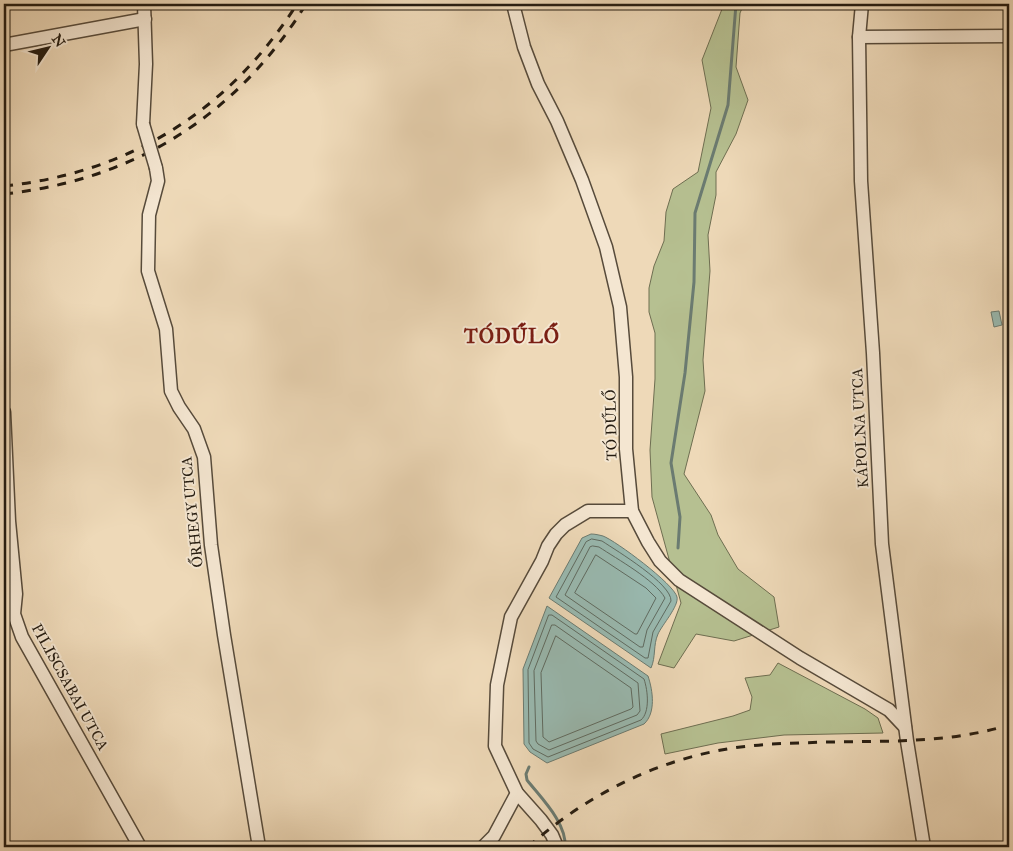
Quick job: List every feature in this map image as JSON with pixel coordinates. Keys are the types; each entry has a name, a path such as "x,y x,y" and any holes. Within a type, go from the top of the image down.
{"street":[{"name":"ŐRHEGY UTCA","path":"144,4 146,64 143,124 158,181 149,215 148,271 166,329 171,391 179,407 194,428 204,457 211,545 259,847"},
{"name":"TÓ DŰLŐ","path":"513,4 524,47 538,84 557,121 582,180 606,247 620,307 626,377 626,449 632,510 648,542 660,561 679,580 800,658 889,710 905,727"},
{"name":"KÁPOLNA UTCA","path":"862,4 860,36 861,181 873,353 882,544 905,727 924,847"},
{"path":"4,45 145,19"},
{"path":"860,36 1009,36"},
{"name":"PILISCSABAI UTCA","path":"4,412 9,521 16,594 9,612 140,847"},
{"path":"557,847 552,835 541,820 517,793 495,746 497,685 511,617 542,561 548,546 565,525 588,511 632,510"},
{"path":"483,847 494,836 517,793"}],"green space":[{"path":"724,4 744,4 740,13 736,67 748,100 736,134 716,172 716,195 708,235 710,271 703,360 705,391 684,474 711,515 718,535 738,569 774,597 779,627 734,641 696,634 674,668 658,664 681,603 652,497 650,450 655,379 655,333 649,312 649,288 654,266 664,241 666,212 673,189 698,172 711,108 702,60"},
{"path":"778,663 865,709 878,718 883,733 784,735 718,743 665,754 661,734 750,710 752,697 745,678 770,675"}],"water":[{"path":"999,311 1002,325 994,327 991,312"},
{"path":"591,534 603,536 631,554 656,573 677,597 670,616 656,638 654,660 651,668 549,598 582,538"},
{"path":"547,606 648,676 652,708 644,724 547,763 530,752 524,744 523,669"}],"waterway":[{"path":"678,548 680,517 671,463 685,373 694,282 695,213 728,105 736,4"},
{"path":"529,767 526,774 527,780 558,820 565,838 565,847"}],"railway":[{"path":"4,186 50,179 93,167 134,151 172,130 207,105 240,76 270,42 297,4"},
{"path":"4,194 51,186 96,174 138,157 178,136 214,110 248,79 279,44 306,4"},
{"path":"528,847 552,827 603,793 659,767 688,758 759,745 942,738 987,731 1009,725"}],"district":[{"name":"TÓDŰLŐ","path":"512,336"}]}
